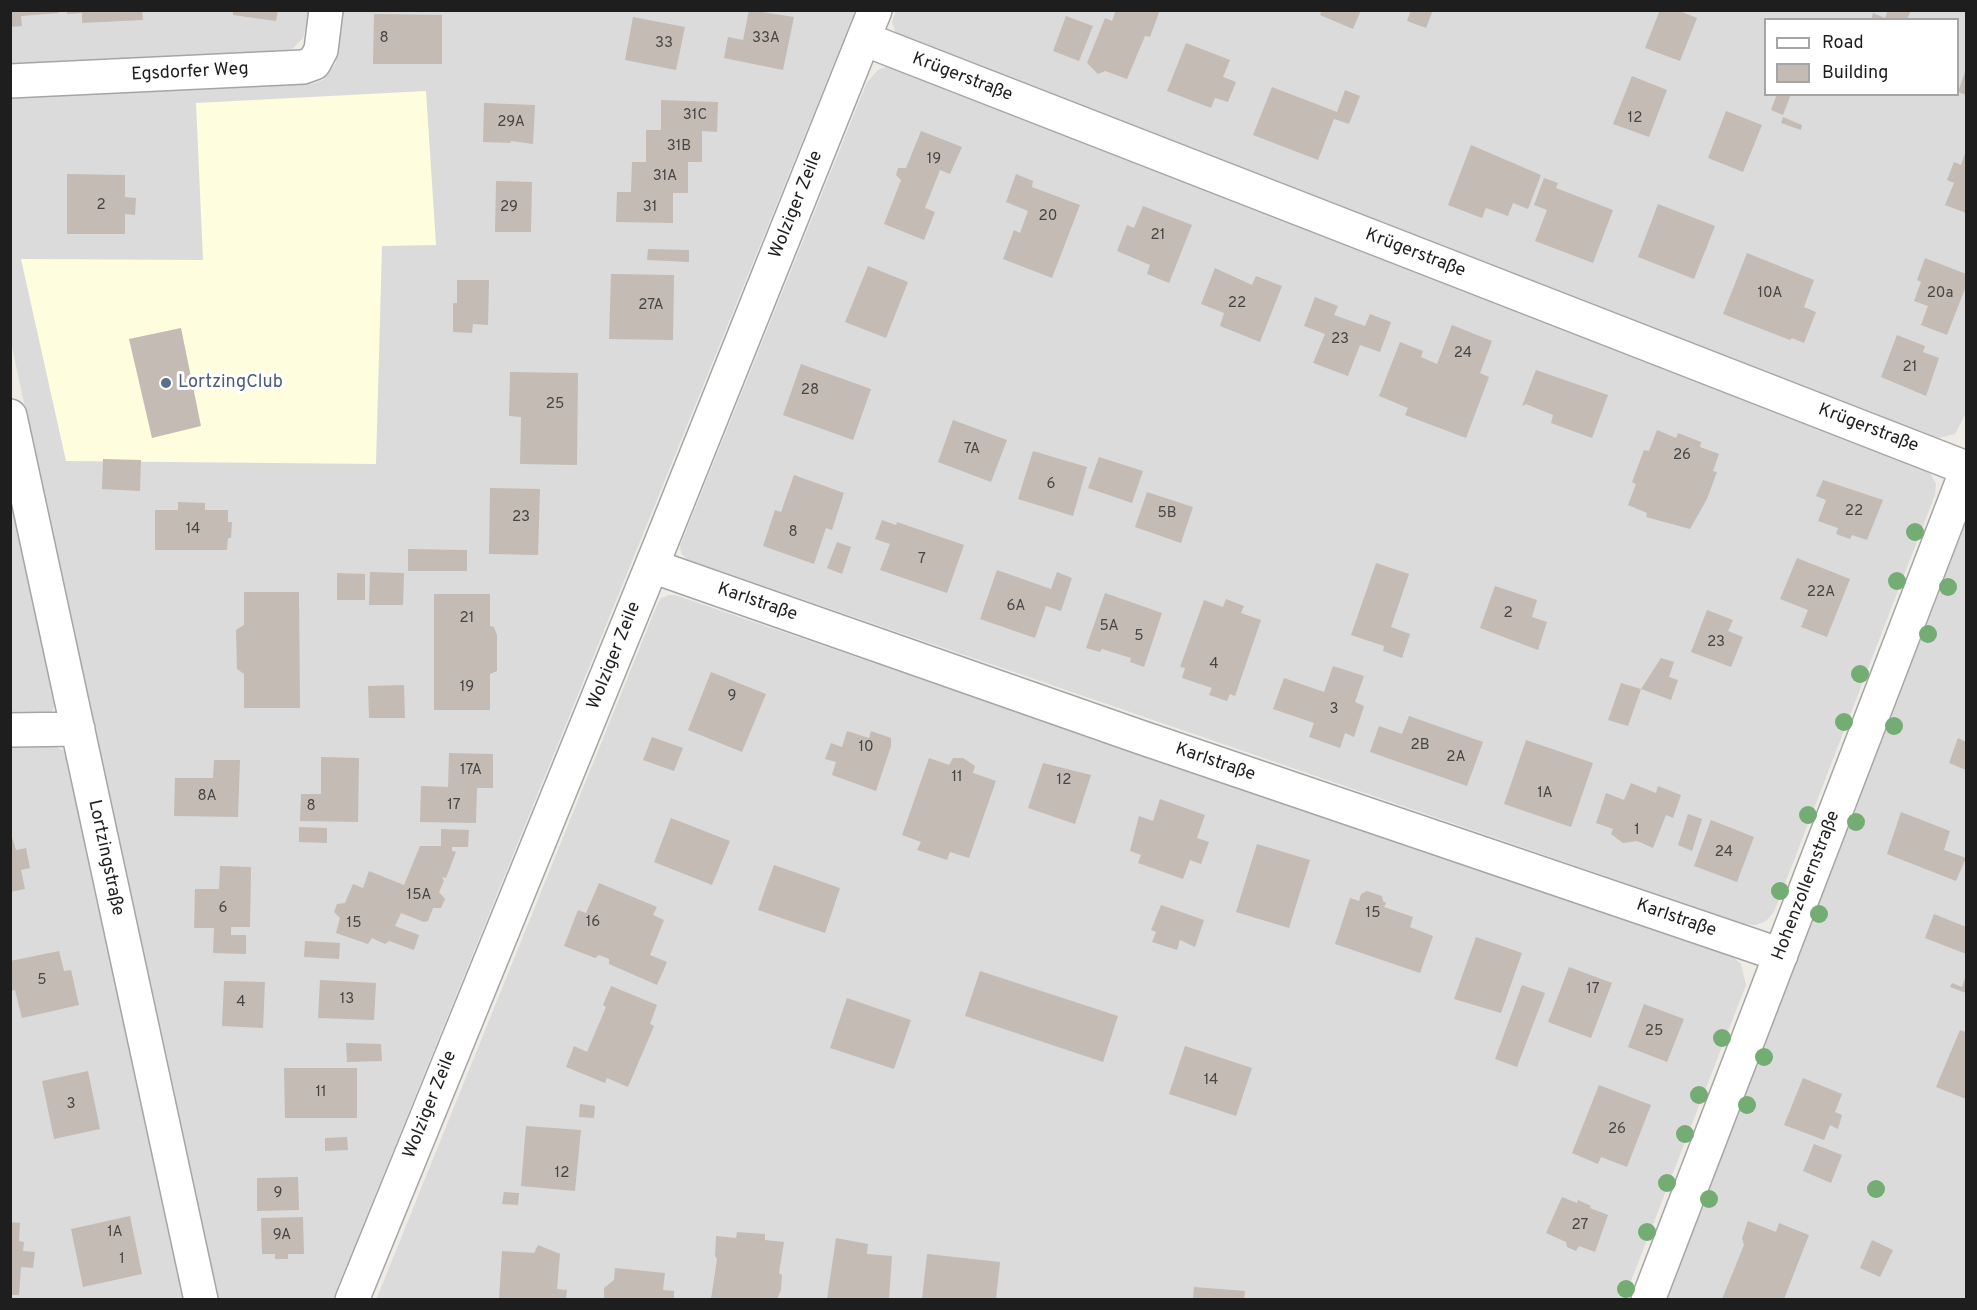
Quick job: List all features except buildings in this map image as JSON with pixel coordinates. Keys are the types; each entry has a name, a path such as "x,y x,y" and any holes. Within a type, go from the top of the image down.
{"street":[{"name":"Egsdorfer Weg","path":"10,81 303,67 314,63 321,50 326,10"},
{"name":"Krügerstraße","path":"869,25 1966,468"},
{"name":"Wolziger Zeile","path":"352,1299 652,566 869,25"},
{"name":"Lortzingstraße","path":"10,416 201,1299"},
{"name":"Hohenzollernstraße","path":"1648,1299 1966,472"},
{"name":"Karlstraße","path":"652,566 1140,737 1781,955"},
{"path":"10,730 78,729"}],"shaded area":[{"path":"896,10 1966,11 1966,413 1955,434 1934,439 897,37 892,22"},
{"path":"10,11 310,11 303,38 292,49 277,53 11,65"},
{"path":"342,11 855,11 333,1299 215,1299 11,342 10,93 312,84 323,80 336,63"},
{"path":"886,67 896,68 1929,471 1936,484 1935,495 1774,912 1766,921 1756,925 1745,924 686,559 681,553 680,546 867,82 878,70"},
{"path":"426,91 436,245 382,246 376,464 66,461 21,259 203,260 196,103"},
{"path":"10,489 56,703 51,713 11,715"},
{"path":"1966,522 1966,1299 1666,1299"},
{"path":"675,595 1733,957 1741,964 1746,985 1624,1299 376,1300 657,605 661,598"},
{"path":"11,746 54,746 65,751 68,757 183,1300 11,1300"}],"place":[{"name":"LortzingClub","path":"166,383"}]}
